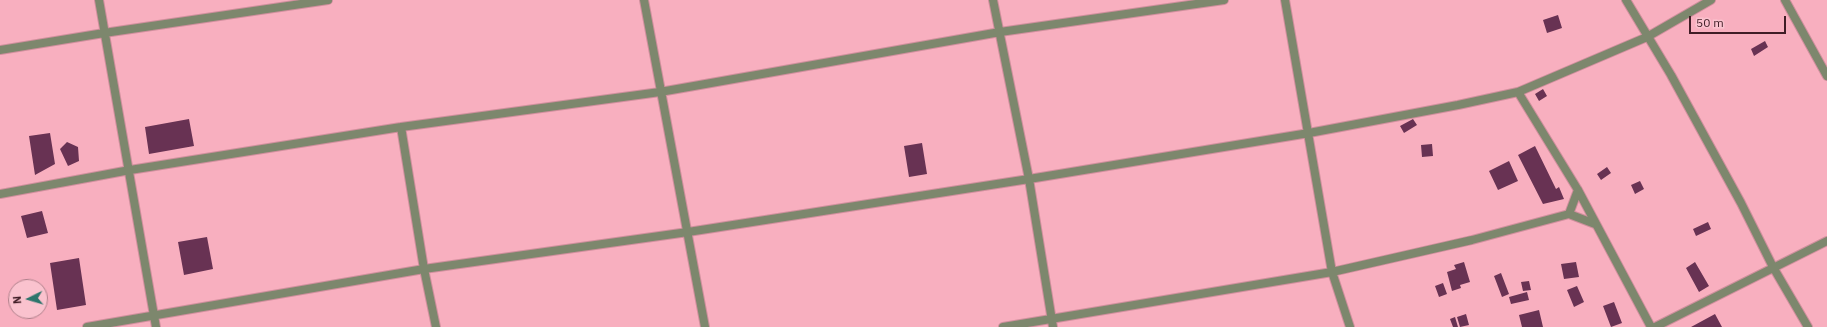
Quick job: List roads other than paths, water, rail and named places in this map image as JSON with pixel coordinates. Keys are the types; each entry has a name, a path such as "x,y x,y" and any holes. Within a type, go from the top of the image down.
{"street":[{"path":"99,0 130,170 156,327"},
{"path":"0,50 328,0"},
{"path":"644,0 705,327"},
{"path":"993,0 1028,179 1052,324"},
{"path":"0,194 130,170 401,127 660,92 1000,32 1224,0"},
{"path":"1285,0 1332,272 1350,327"},
{"path":"1626,0 1671,75 1774,267 1808,327"},
{"path":"87,327 424,269 688,232 1028,179 1308,133 1518,92 1647,37 1711,0"},
{"path":"1785,0 1827,76"},
{"path":"1518,92 1578,190 1651,327"},
{"path":"401,127 424,269 436,327"},
{"path":"1570,214 1578,190"},
{"path":"1003,327 1052,324 1332,272 1472,240 1570,214 1595,224"},
{"path":"1655,327 1827,241"}]}
